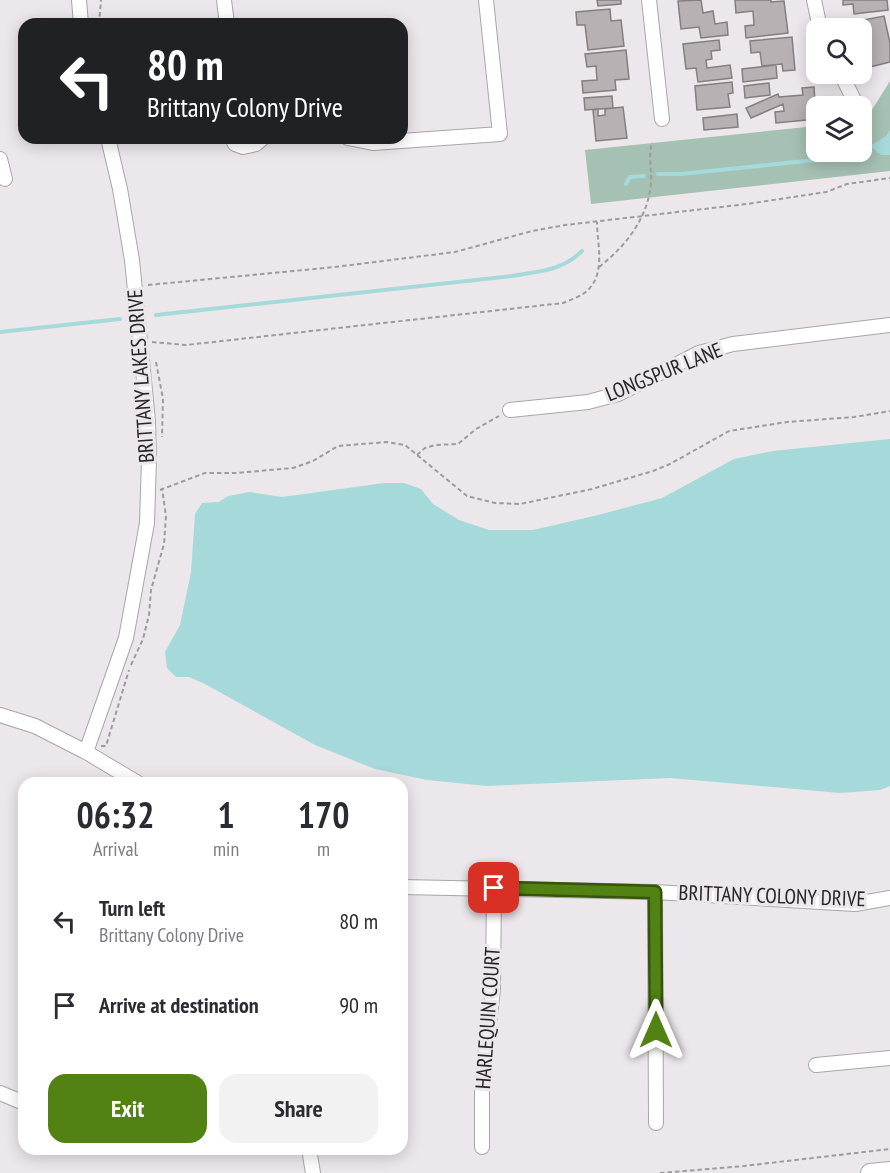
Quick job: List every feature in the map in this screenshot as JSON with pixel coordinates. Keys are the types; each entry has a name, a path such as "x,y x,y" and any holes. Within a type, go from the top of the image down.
{"street":[{"path":"79,0 80,18"},
{"path":"224,0 226,18"},
{"path":"408,141 500,134 486,0"},
{"path":"650,0 662,119"},
{"path":"814,0 818,18"},
{"name":"BRITTANY LAKES DRIVE","path":"88,747 126,638 147,523 148,421 132,260 109,144"},
{"path":"235,144 243,147 256,144"},
{"path":"0,159 5,179"},
{"name":"LONGSPUR LANE","path":"510,410 588,402 618,394 699,353 733,344 890,325"},
{"path":"0,715 88,747 130,777"},
{"name":"BRITTANY COLONY DRIVE","path":"408,887 655,892 855,904 890,898"},
{"name":"HARLEQUIN COURT","path":"482,1148 482,1082 493,990 494,888"},
{"path":"655,892 656,1123"},
{"path":"816,1065 890,1058"},
{"path":"0,1093 18,1100"},
{"path":"310,1155 313,1173"},
{"path":"870,1173 890,1171"}],"path":[{"path":"100,18 101,0"},
{"path":"598,268 616,254 643,216 651,182 649,165 651,141"},
{"path":"145,285 335,267 455,252 532,231 597,221 747,204 826,192 847,184 890,178"},
{"path":"150,333 152,342 186,345 563,303 588,290 596,277 600,259 597,221"},
{"path":"154,353 163,399 162,446"},
{"path":"417,455 425,448 435,445 458,444 488,421 510,410"},
{"path":"148,494 205,473 293,468 313,461 338,446 397,442 405,445 467,496 495,503 520,504 592,489 653,471 729,431 890,411"},
{"path":"88,747 105,746 130,667 143,639 149,615 151,590 164,544 166,516 161,481"},
{"path":"660,1173 890,1149"}],"green space":[{"path":"890,81 890,171 591,204 585,150 806,127 806,162 872,162 872,110"}],"water":[{"path":"890,130 890,155 881,155 872,148 872,145 886,136"},
{"path":"890,439 890,786 880,790 840,793 670,778 487,786 427,780 375,769 315,745 203,683 189,677 176,677 167,668 165,652 180,625 191,572 195,514 202,503 219,502 228,496 250,492 282,497 384,483 404,483 421,489 433,504 459,520 489,530 533,530 662,498 734,459 773,451"}],"building":[{"path":"597,0 621,0 621,4 598,6"},
{"path":"701,0 703,13 713,11 715,24 727,22 728,35 701,38 699,27 681,29 678,1"},
{"path":"735,0 784,1 788,33 746,38 745,26 754,25 753,11 736,13"},
{"path":"843,0 887,0 888,10 854,14 853,4 843,5"},
{"path":"610,9 611,21 621,20 624,46 588,50 585,25 577,25 576,12"},
{"path":"884,16 890,43 890,62 872,66 872,18"},
{"path":"792,37 795,70 783,71 782,64 762,66 760,52 751,53 750,41"},
{"path":"719,40 720,50 711,51 712,59 706,60 707,68 730,65 732,78 698,82 696,68 686,69 683,44"},
{"path":"626,50 629,79 615,80 616,90 583,93 582,81 597,80 596,66 587,67 585,54"},
{"path":"776,65 777,78 743,82 742,69"},
{"path":"732,82 733,93 728,94 730,107 697,110 695,86"},
{"path":"769,83 770,95 745,98 744,86"},
{"path":"814,87 815,96 806,96 806,120 776,123 775,112 784,111 783,104 751,118 746,108 778,94 779,97 803,95 802,88"},
{"path":"612,96 613,108 585,110 584,98"},
{"path":"623,107 627,138 596,141 593,110 598,109 598,116 605,115 605,109"},
{"path":"737,114 738,127 704,130 703,118"}],"waterway":[{"path":"658,174 681,174 806,161"},
{"path":"626,184 630,177 644,176"},
{"path":"156,315 512,276 558,266 582,251"},
{"path":"0,332 120,319"}],"route":[{"path":"494,888 655,892 656,1030"}]}
